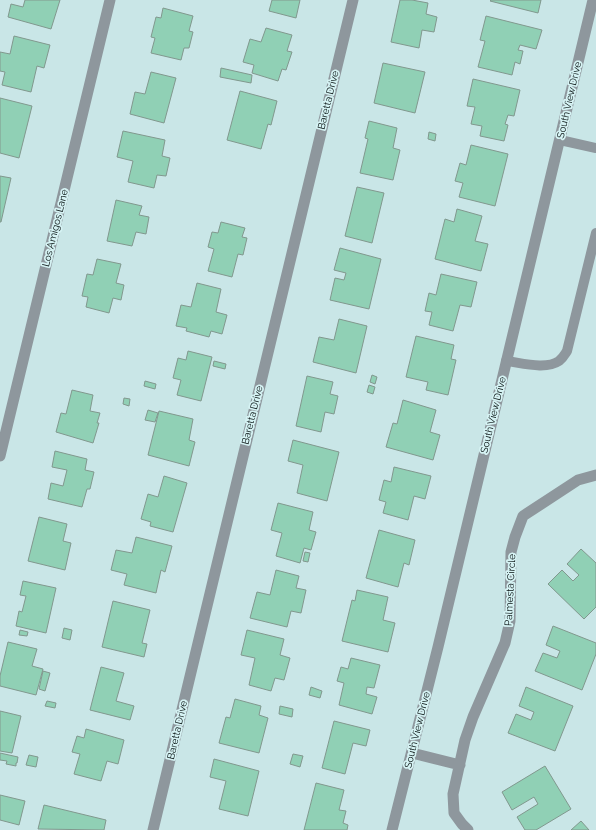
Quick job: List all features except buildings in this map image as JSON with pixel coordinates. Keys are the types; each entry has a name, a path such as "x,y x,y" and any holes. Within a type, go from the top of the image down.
{"street":[{"name":"Los Amigos Lane","path":"0,456 110,0"},
{"name":"Baretta Drive","path":"153,830 353,0"},
{"name":"South View Drive","path":"392,830 412,753 593,0"},
{"name":"Palmesta Circle","path":"468,830 454,813 453,794 465,740 473,717 505,643 510,621 512,552 515,538 523,516 578,480 596,475"},
{"path":"412,753 460,765"}],"lane":[{"path":"560,140 596,148"},
{"path":"506,361 535,365 552,365 561,360 567,351 596,233"}]}
